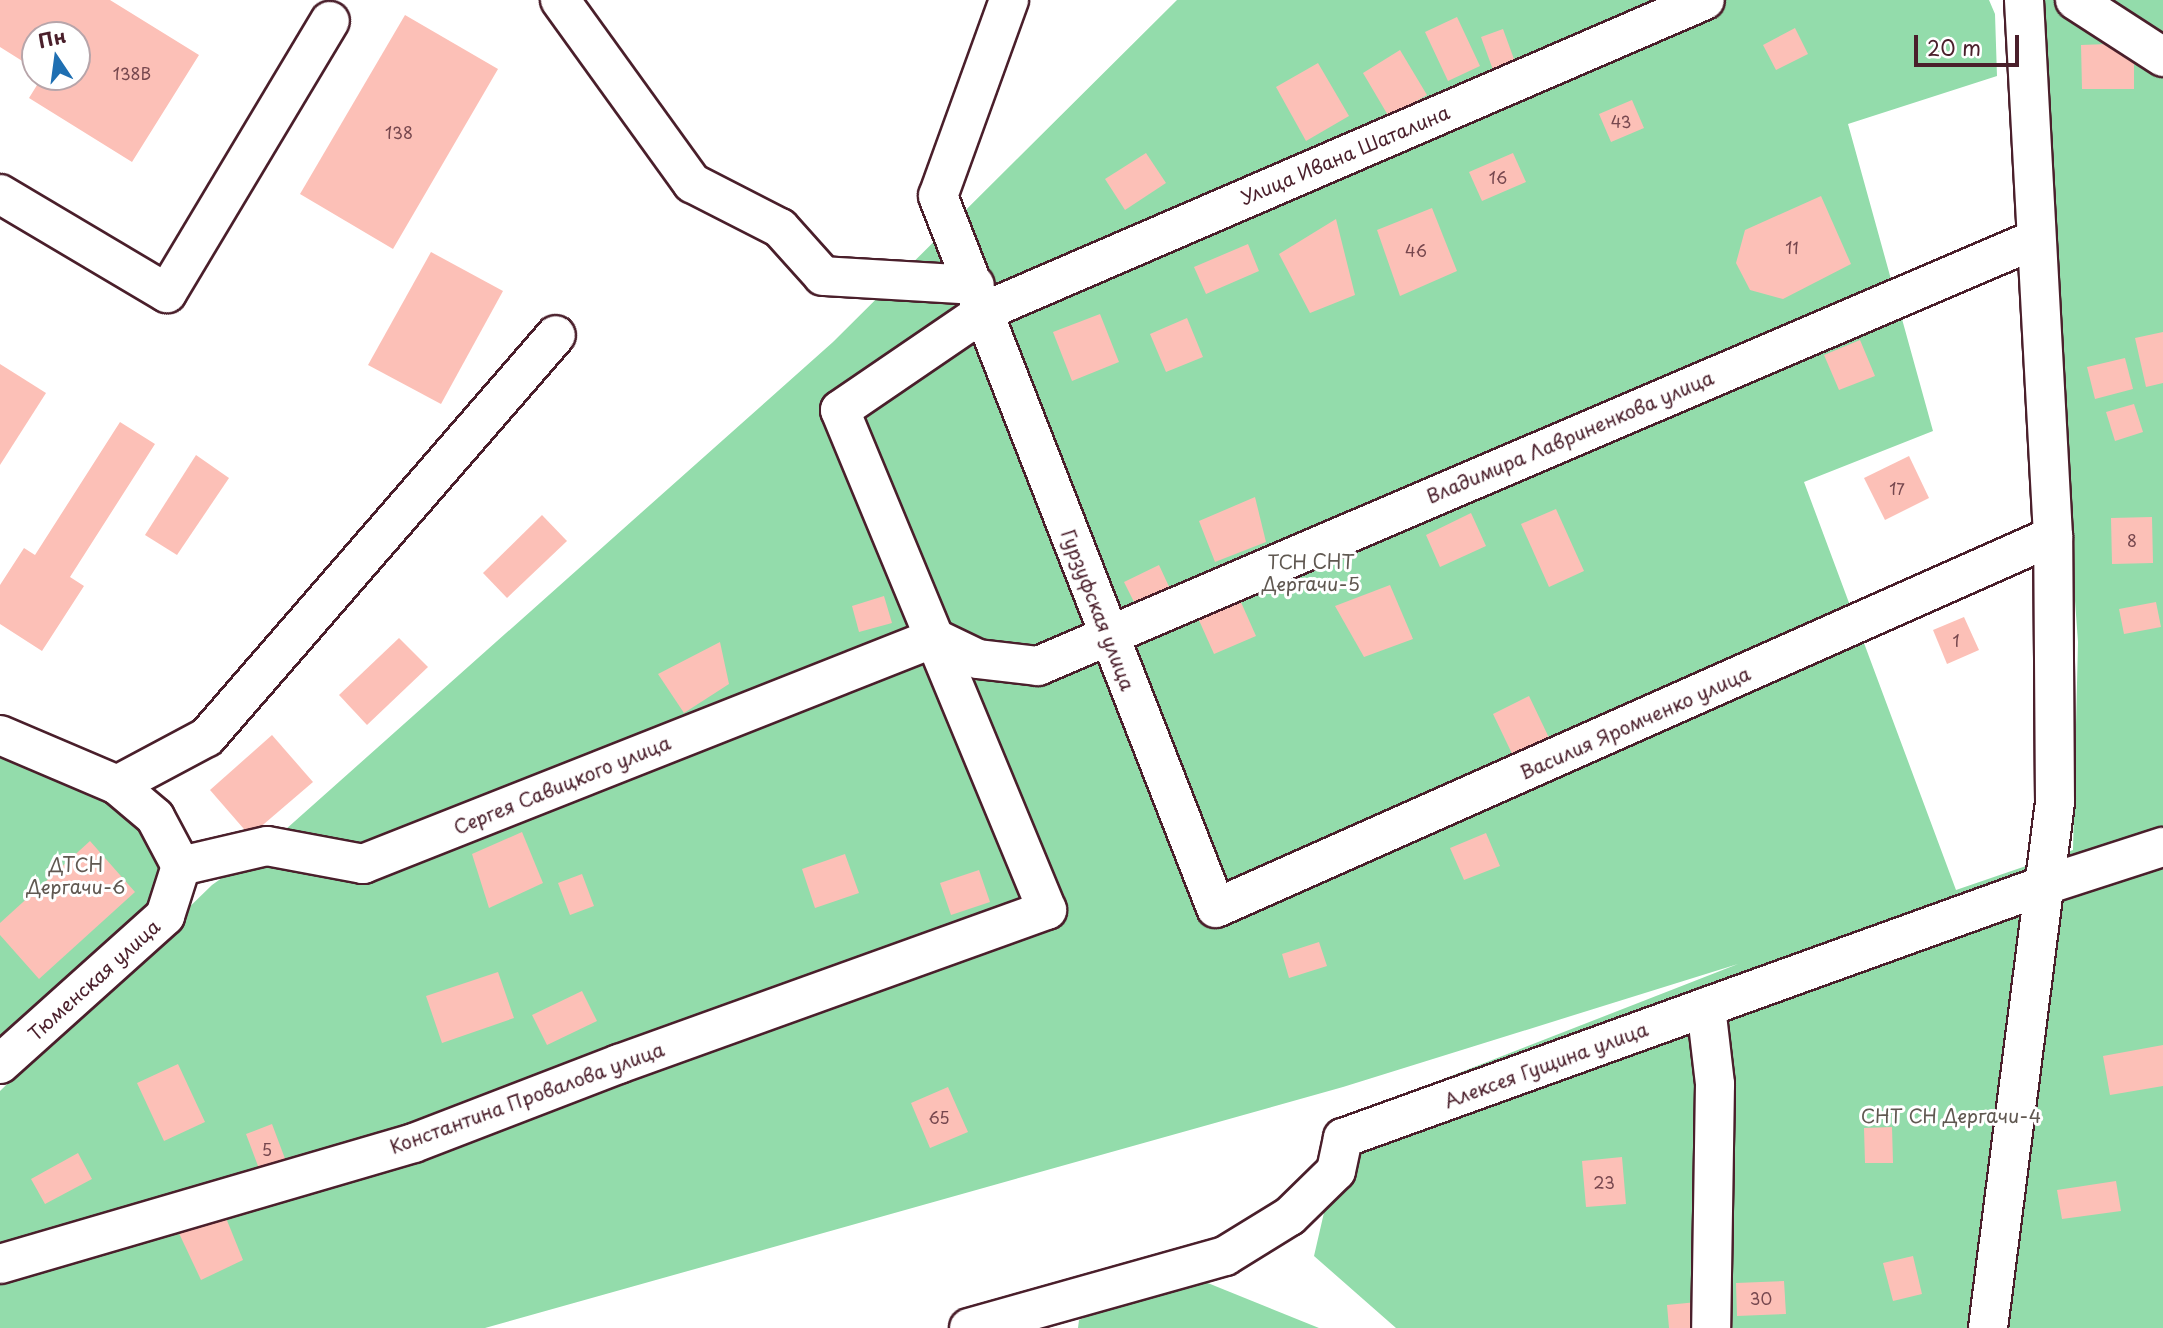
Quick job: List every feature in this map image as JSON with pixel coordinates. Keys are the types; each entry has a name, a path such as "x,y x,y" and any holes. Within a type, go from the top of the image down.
{"street":[{"path":"560,0 692,183 780,228 823,276 980,298"},
{"name":"Гурзуфская улица","path":"1009,0 938,196 1216,908"},
{"name":"Улица Ивана Шаталина","path":"934,638 840,410 980,298 1705,0"},
{"path":"1988,1328 2056,802 2053,536 2034,240 2024,0"},
{"path":"2075,0 2163,57"},
{"path":"0,194 167,293 330,21"},
{"name":"Владимира Лавриненкова улица","path":"934,638 978,659 1038,666 1107,634 2034,240"},
{"path":"117,785 207,737 556,335"},
{"name":"Василия Яромченко улица","path":"1216,908 2053,536"},
{"name":"Сергея Савицкого улица","path":"181,866 267,846 362,864 934,638"},
{"name":"Константина Провалова улица","path":"0,1264 414,1143 619,1063 1047,910 934,638"},
{"path":"0,735 117,785 155,817 181,866"},
{"name":"Алексея Гущина улица","path":"970,1328 1224,1256 1290,1216 1336,1171 1343,1138 2045,885 2163,847"},
{"name":"Тюменская улица","path":"0,1064 165,916 181,866"},
{"path":"1706,1007 1715,1084 1711,1328"}],"green space":[{"name":"ТСН СНТ Дергачи-5","path":"1177,0 1989,0 1995,14 1997,76 1848,124 1933,431 1804,482 1956,890 2073,850 2078,642 2053,298 2005,0 2163,0 2163,1328 1396,1328 1314,1256 1346,1117 1738,964 1343,1087 485,1328 0,1328 0,1091 212,885 267,846 833,342"},
{"name":"ДТСН Дергачи-6","path":"0,741 118,800 172,883 0,1076"},
{"path":"1183,1273 1319,1328 1078,1328 1079,1320"}],"building":[{"path":"0,0 110,0 199,55 132,162 29,98 33,91 91,91 91,21 21,21 21,60 0,47"},
{"path":"405,15 498,69 393,249 300,194"},
{"path":"1457,17 1480,66 1448,81 1425,32"},
{"path":"1795,28 1808,54 1776,70 1763,45"},
{"path":"1503,29 1518,70 1496,78 1481,37"},
{"path":"2134,43 2134,89 2082,89 2081,45"},
{"path":"1400,50 1427,95 1389,117 1363,73"},
{"path":"1318,63 1349,116 1306,141 1276,87"},
{"path":"1632,100 1644,128 1611,142 1599,114"},
{"path":"1146,153 1166,183 1125,210 1105,179"},
{"path":"1513,153 1526,182 1482,201 1469,172"},
{"path":"1821,196 1851,264 1783,299 1750,290 1736,263 1745,230"},
{"path":"1432,208 1457,271 1400,296 1377,230"},
{"path":"1336,219 1355,295 1310,313 1279,254"},
{"path":"1248,244 1259,271 1206,294 1194,267"},
{"path":"431,252 503,291 441,404 368,365"},
{"path":"1100,314 1119,362 1072,381 1053,332"},
{"path":"1187,318 1203,357 1166,372 1150,334"},
{"path":"2163,332 2163,383 2146,387 2135,338"},
{"path":"1860,340 1875,376 1839,390 1824,355"},
{"path":"2125,358 2133,389 2095,399 2087,367"},
{"path":"0,364 46,393 0,465"},
{"path":"2134,404 2143,432 2115,441 2106,412"},
{"path":"120,422 155,444 70,577 84,586 42,651 0,624 0,585 24,548 35,555"},
{"path":"196,455 229,478 177,555 145,535"},
{"path":"1909,456 1929,498 1885,520 1864,478"},
{"path":"1255,497 1266,542 1215,562 1199,521"},
{"path":"1556,509 1584,571 1549,587 1521,524"},
{"path":"1471,513 1486,546 1440,567 1426,535"},
{"path":"542,515 567,541 507,598 483,573"},
{"path":"2152,517 2153,563 2112,564 2111,518"},
{"path":"1159,565 1171,591 1137,608 1124,582"},
{"path":"1390,585 1413,639 1364,657 1335,606"},
{"path":"1236,591 1256,636 1214,654 1194,609"},
{"path":"884,596 892,623 859,632 852,606"},
{"path":"2156,602 2161,627 2124,634 2119,609"},
{"path":"1964,617 1979,650 1947,664 1933,630"},
{"path":"399,638 428,667 367,725 339,695"},
{"path":"720,642 729,684 684,713 658,674"},
{"path":"1529,696 1552,744 1516,762 1493,714"},
{"path":"272,735 313,782 250,836 210,790"},
{"path":"522,832 543,883 489,908 472,854"},
{"path":"1486,833 1500,866 1464,880 1450,848"},
{"path":"90,841 135,892 39,979 0,935 0,923"},
{"path":"845,854 859,893 815,908 802,869"},
{"path":"979,870 990,902 951,915 940,883"},
{"path":"582,874 594,906 570,915 558,883"},
{"path":"1319,942 1327,966 1289,978 1282,954"},
{"path":"498,972 514,1018 442,1043 426,996"},
{"path":"582,991 597,1021 547,1045 532,1015"},
{"path":"2163,1045 2163,1086 2110,1095 2103,1056"},
{"path":"178,1064 205,1122 164,1141 137,1083"},
{"path":"948,1087 968,1132 930,1148 911,1103"},
{"path":"272,1124 287,1164 261,1174 246,1134"},
{"path":"1892,1127 1893,1163 1865,1163 1864,1128"},
{"path":"78,1153 92,1179 45,1204 31,1179"},
{"path":"1622,1157 1626,1204 1586,1207 1582,1161"},
{"path":"2116,1181 2121,1211 2062,1219 2057,1190"},
{"path":"222,1208 243,1260 201,1280 177,1229"},
{"path":"1913,1256 1922,1294 1893,1301 1883,1263"},
{"path":"1784,1281 1786,1314 1737,1316 1736,1283"},
{"path":"1697,1302 1699,1328 1669,1328 1667,1305"}],"park label":[{"name":"СНТ СН Дергачи-4","path":"1951,1116"}]}
